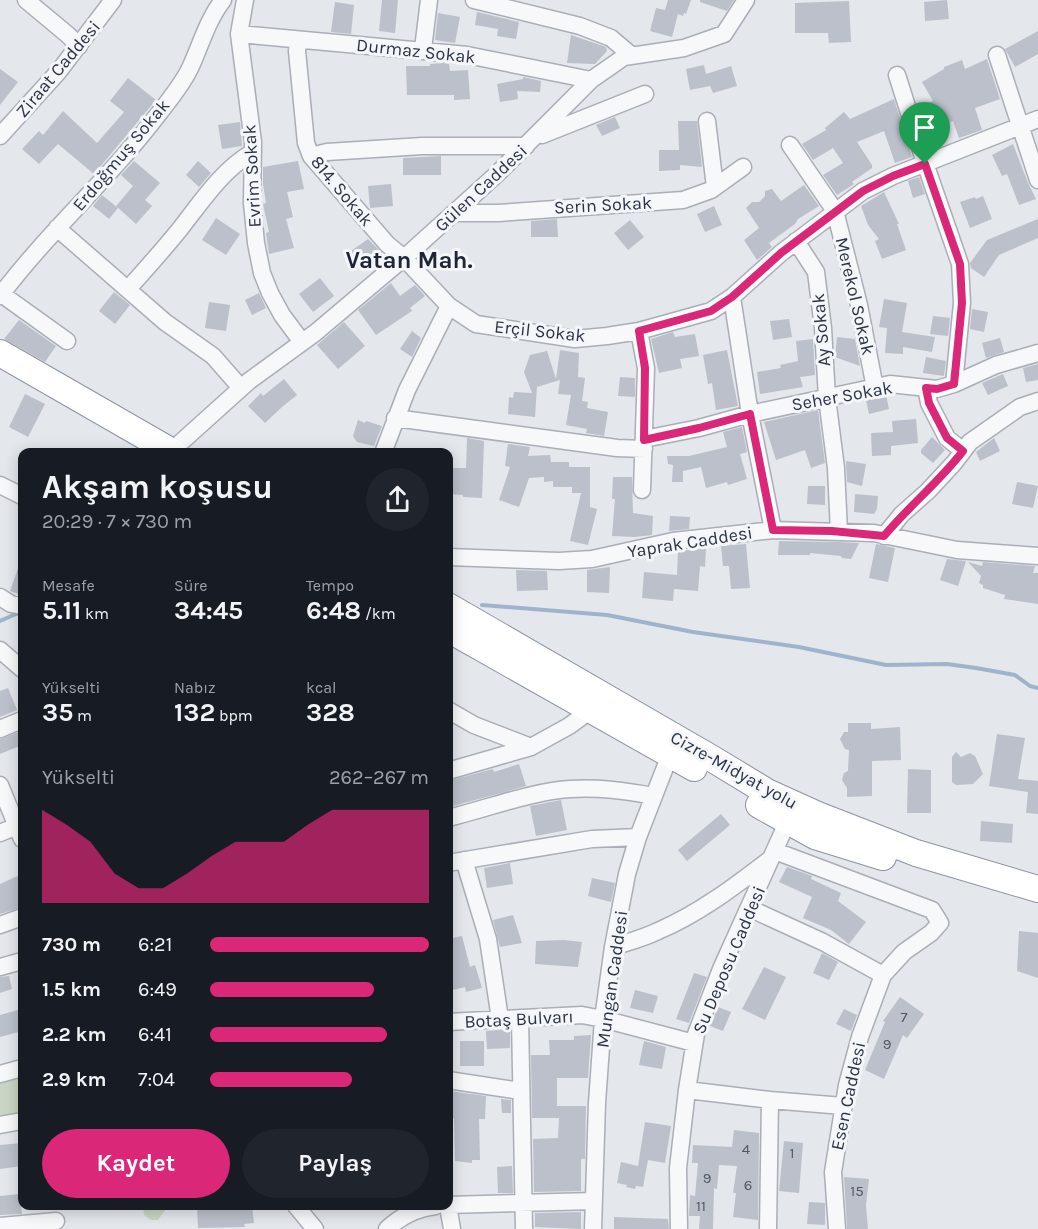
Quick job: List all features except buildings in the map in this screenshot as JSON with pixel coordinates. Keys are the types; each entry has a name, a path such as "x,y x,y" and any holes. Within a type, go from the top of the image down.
{"highway":[{"path":"0,353 158,448"},
{"path":"0,366 156,448"},
{"name":"Cizre-Midyat yolu","path":"453,609 673,746"},
{"name":"Cizre-Midyat yolu","path":"453,632 591,710 673,746 767,792 815,836 1038,904"},
{"name":"Cizre-Midyat yolu","path":"791,813 916,854 1038,890"}],"street":[{"name":"Ziraat Caddesi","path":"0,136 79,46 113,0"},
{"name":"Erdoğmuş Sokak","path":"0,294 57,228 105,180 160,112 190,69 208,25 223,0"},
{"name":"Evrim Sokak","path":"245,0 239,34 253,152 252,203 256,243 262,273 270,293 282,315 302,342"},
{"path":"423,50 429,0"},
{"path":"474,0 580,26 610,38 631,56"},
{"name":"Gülen Caddesi","path":"172,448 241,388 302,342 404,258 530,143 591,80 624,57 684,48 724,34 746,0"},
{"path":"34,2 79,46"},
{"name":"Durmaz Sokak","path":"239,34 467,55 591,80"},
{"name":"814. Sokak","path":"298,40 297,51 306,143 311,156 387,244 404,258"},
{"path":"997,55 1038,180"},
{"path":"897,75 960,264 962,303 954,384"},
{"path":"311,156 327,152 422,146 530,143 645,94"},
{"name":"Erçil Sokak","path":"404,258 449,306 476,324 575,339 639,331 711,311 732,297 796,241 863,191 893,176 1038,119"},
{"path":"707,121 715,187"},
{"name":"Merekol Sokak","path":"790,145 835,211 859,305 875,388"},
{"path":"128,289 167,246 219,179 237,161 253,152"},
{"name":"Serin Sokak","path":"454,213 498,213 683,200 715,187 742,167"},
{"path":"57,228 165,322 213,356 241,388"},
{"name":"Ay Sokak","path":"796,241 816,272 823,328 827,398 836,468 839,532"},
{"path":"0,294 67,341"},
{"path":"732,297 750,414 773,530"},
{"path":"385,448 394,418 449,306"},
{"path":"639,331 645,368 642,490"},
{"name":"Seher Sokak","path":"394,418 617,448 644,444 750,414 891,384 937,389 996,365 1038,353"},
{"path":"926,388 929,403 947,438 963,451"},
{"path":"884,536 970,442 1020,407 1038,401"},
{"path":"0,485 18,494"},
{"name":"Yaprak Caddesi","path":"453,557 559,561 592,559 673,541 773,530 884,536 957,550 1038,556"},
{"path":"0,597 18,605"},
{"path":"0,650 18,666"},
{"path":"453,770 531,747 550,738 591,710"},
{"path":"453,713 474,725 531,747"},
{"path":"0,729 18,722"},
{"name":"Mungan Caddesi","path":"593,1229 597,1103 603,1019 613,947 627,874 638,837 673,746"},
{"path":"0,785 18,824"},
{"path":"453,818 532,796 568,789 612,788 654,796"},
{"name":"Su Deposu Caddesi","path":"679,1229 678,1168 694,1043 721,969 791,813"},
{"path":"0,833 18,830"},
{"path":"500,1019 488,939 456,861 592,839 638,837"},
{"path":"613,947 658,931 690,914 727,892 773,854"},
{"name":"Esen Caddesi","path":"773,854 933,910 940,923 931,933 904,952 883,975 860,1037 843,1106 833,1172 837,1229"},
{"path":"749,908 823,942 883,975"},
{"path":"0,925 18,918"},
{"path":"0,968 18,962"},
{"name":"Botaş Bulvarı","path":"453,1022 582,1015 694,1043"},
{"path":"520,1018 524,1229"},
{"path":"0,1074 18,1069"},
{"path":"453,1081 521,1091"},
{"path":"687,1090 843,1106"},
{"path":"768,1229 770,1100"},
{"path":"0,1125 18,1122"},
{"path":"453,1205 594,1201"},
{"path":"299,1210 315,1229"},
{"path":"387,1229 414,1210"},
{"path":"449,1210 452,1229"},
{"path":"0,1226 56,1219"}],"green space":[{"path":"18,1079 18,1117 0,1120 0,1083"},
{"path":"143,1210 165,1210 158,1220 151,1220 144,1215"}],"waterway":[{"path":"482,605 607,615 693,632 799,647 886,665 947,664 976,668 1015,675 1030,686 1038,688"},
{"path":"0,621 18,614"}],"district":[{"name":"Vatan Mah.","path":"409,260"}],"route":[{"path":"925,164 960,264 962,303 954,384 937,389 926,388 929,403 947,438 963,451 884,536 874,533 773,530 750,414 644,440 645,368 639,331 711,311 732,297 781,253 863,191 925,164"}]}
